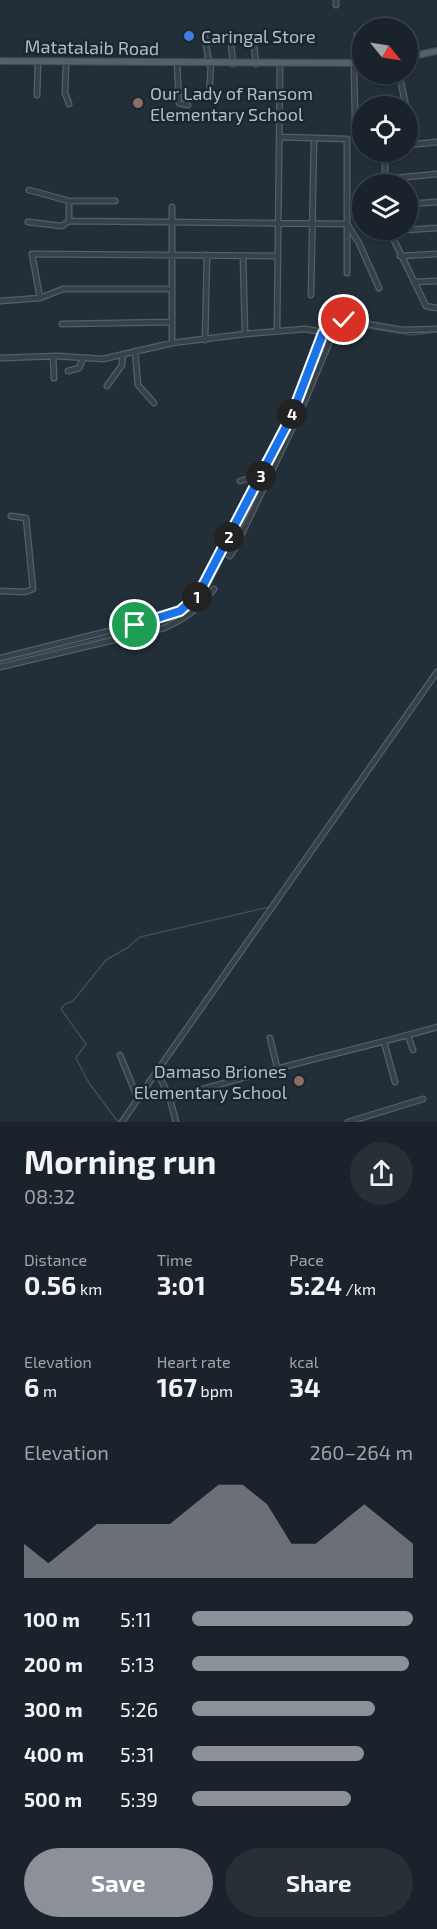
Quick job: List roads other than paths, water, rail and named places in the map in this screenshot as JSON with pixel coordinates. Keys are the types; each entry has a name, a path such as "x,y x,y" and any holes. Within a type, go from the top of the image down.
{"main road":[{"path":"418,55 437,51"},
{"name":"Matatalaib Road","path":"0,61 352,64"}],"street":[{"path":"205,37 210,64 208,98"},
{"path":"231,43 233,64"},
{"path":"254,46 256,64"},
{"path":"37,95 39,61"},
{"path":"66,62 65,93 69,104"},
{"path":"177,63 178,103 188,105"},
{"path":"277,330 280,64"},
{"path":"279,137 347,140 346,273"},
{"path":"311,295 314,138"},
{"path":"418,144 437,142"},
{"path":"418,177 437,174"},
{"path":"29,190 69,201 115,201"},
{"path":"68,221 69,201"},
{"path":"418,203 437,202"},
{"path":"172,207 172,343"},
{"path":"28,222 62,226 68,221 347,224"},
{"path":"347,224 359,243 379,288"},
{"path":"418,229 437,228"},
{"path":"393,240 429,309 437,308"},
{"path":"40,298 32,254 278,256"},
{"path":"400,256 437,254"},
{"path":"205,340 207,255"},
{"path":"243,256 245,334"},
{"path":"414,282 437,281"},
{"path":"0,301 40,298 63,289 172,289"},
{"path":"0,658 169,616 191,604 222,551 296,405 324,332 331,325 344,320 402,330 437,329"},
{"path":"62,324 172,322"},
{"path":"0,358 53,356 103,359 172,343 277,330 316,329 324,332"},
{"path":"222,551 230,556 235,548 301,411 332,336"},
{"path":"135,351 138,386 154,404"},
{"path":"107,386 122,365 123,354"},
{"path":"53,356 54,378"},
{"path":"68,371 79,369 83,359"},
{"path":"240,481 247,478 259,480"},
{"path":"0,591 25,592 33,589 26,518 11,516"},
{"path":"0,667 146,633 186,618 202,605 214,589"},
{"path":"144,623 146,633"},
{"path":"130,626 134,645"},
{"path":"122,1122 437,672"},
{"path":"170,1099 277,1067 437,1027"},
{"path":"408,1035 413,1050"},
{"path":"270,1038 277,1067"},
{"path":"384,1042 395,1082"},
{"path":"120,1055 138,1099"},
{"path":"157,1071 170,1099 176,1122"},
{"path":"348,1122 423,1099"}],"waterway":[{"path":"304,397 326,339 333,328 349,325 411,335 437,332"},
{"path":"227,551 292,423"},
{"path":"203,599 225,556"},
{"path":"147,627 188,612"},
{"path":"133,631 142,629"},
{"path":"0,662 128,632"},
{"path":"118,1122 89,1083 76,1058 86,1044 61,1009 65,1004 73,1001 106,960 127,948 140,937 269,907"}],"place":[{"name":"Caringal Store","path":"189,36"},
{"name":"Our Lady of Ransom Elementary School","path":"138,103"},
{"name":"Damaso Briones Elementary School","path":"299,1081"}]}
